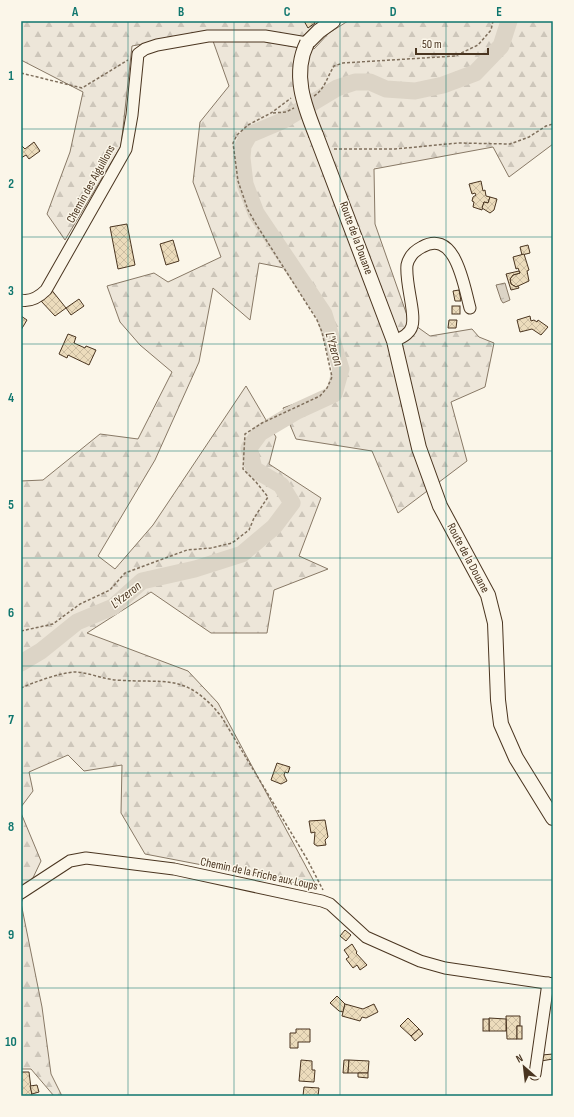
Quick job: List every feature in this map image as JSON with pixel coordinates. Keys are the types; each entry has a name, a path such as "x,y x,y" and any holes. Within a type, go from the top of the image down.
{"main road":[{"path":"307,43 319,31 333,21"},
{"name":"Route de la Douane","path":"307,43 301,55 299,75 304,100 394,341 419,448 437,498 488,595 495,623 498,700 501,724 516,758 553,818"}],"street":[{"path":"138,54 145,49 157,45 208,36 265,36 307,43"},
{"name":"Chemin des Aiguillons","path":"21,300 32,300 40,296 46,290 126,148 132,116 138,54"},
{"path":"394,341 407,335 412,326 407,264 414,251 426,244 440,244 448,248 456,259 470,308"},
{"name":"Chemin de la Friche aux Loups","path":"21,893 70,861 86,858 174,869 304,896 330,904 366,937 420,961 450,969 551,984"},
{"path":"535,1074 551,984"}],"path":[{"path":"309,99 323,89 334,66 343,63 455,56 478,45 491,30 493,21"},
{"path":"21,73 82,88 138,54"},
{"path":"21,631 53,624 80,604 110,590 125,573 187,550 210,548 232,543 249,530 254,518 268,497 243,469 245,434 262,422 320,396 327,388 332,377 322,332 317,320 248,210 238,181 233,143 236,135 248,125 271,113 292,97 296,97"},
{"path":"271,113 286,112 298,106"},
{"path":"323,150 413,148 458,144 510,144 553,124"},
{"path":"21,688 74,672 112,680 170,681 196,692 210,702 232,733 307,859 330,904"}],"green space":[{"path":"21,21 319,21 299,40 210,31 132,46 121,146 65,240 47,214 70,152 83,92 21,60"},
{"path":"348,21 553,21 553,144 509,177 493,147 374,169 375,224 409,321 430,336 472,329 479,337 494,343 485,387 451,402 467,461 398,513 372,451 296,439 283,408 330,391 337,370 320,319 289,269 259,263 250,320 213,288 199,362 155,460 98,556 115,569 153,525 246,386 276,437 269,464 321,498 299,556 328,569 274,590 267,633 211,633 151,592 87,633 188,671 218,703 317,887 145,854 121,813 122,765 84,771 68,755 29,772 33,791 21,807 21,481 43,480 100,434 138,439 172,372 140,345 120,322 107,286 154,273 168,282 221,257 193,182 200,122 229,86 213,41 252,39 288,42 314,49 329,33"},
{"path":"21,813 41,861 21,903"},
{"path":"21,903 42,1007 51,1074 62,1096 54,1096 31,1069 21,1069"}],"water":[{"path":"505,283 510,300 503,303 496,285"}],"building":[{"path":"304,21 314,21 315,23 308,28"},
{"path":"34,142 40,151 29,159 26,155 21,158 21,145 25,149"},
{"path":"481,181 483,191 485,190 486,196 490,197 488,203 484,202 482,210 473,207 473,197 476,195 475,193 472,194 469,184"},
{"path":"490,197 497,199 494,210 490,213 482,208 484,202 488,203"},
{"path":"127,224 135,265 118,269 110,227"},
{"path":"173,240 179,261 166,265 160,244"},
{"path":"528,245 530,253 522,255 520,247"},
{"path":"524,254 529,270 527,271 529,281 516,287 511,284 510,279 513,275 520,273 518,268 516,269 513,257"},
{"path":"519,271 520,273 513,275 510,279 511,284 516,287 518,286 519,288 511,290 506,274"},
{"path":"50,288 66,308 55,316 41,301"},
{"path":"459,290 461,301 455,301 453,291"},
{"path":"79,299 84,306 71,315 66,308"},
{"path":"452,306 460,306 460,314 452,314"},
{"path":"21,316 27,320 21,330"},
{"path":"530,316 531,321 534,320 537,322 538,320 548,327 541,335 532,329 520,332 517,320"},
{"path":"449,320 457,320 456,328 448,328"},
{"path":"68,334 76,337 74,343 85,348 86,346 96,350 89,365 68,355 67,358 59,354"},
{"path":"277,763 290,767 288,773 285,772 284,775 287,781 281,784 271,780"},
{"path":"325,820 328,837 325,840 326,845 317,846 314,844 315,832 311,833 309,821"},
{"path":"345,930 351,935 346,941 340,936"},
{"path":"352,944 357,952 356,953 367,965 360,970 357,965 353,968 346,959 349,957 344,950"},
{"path":"337,996 345,1004 343,1012 339,1011 330,1003"},
{"path":"345,1004 363,1009 374,1004 378,1012 366,1018 362,1017 360,1021 342,1016"},
{"path":"506,1016 520,1016 520,1026 517,1026 517,1039 507,1039"},
{"path":"408,1018 419,1029 411,1036 400,1026"},
{"path":"489,1018 506,1019 506,1031 489,1031"},
{"path":"483,1019 489,1019 489,1031 483,1031"},
{"path":"517,1026 522,1026 522,1039 517,1039"},
{"path":"296,1029 310,1029 310,1042 298,1042 298,1048 290,1048 290,1033 296,1033"},
{"path":"419,1029 423,1034 415,1041 411,1036"},
{"path":"553,1054 553,1059 541,1061 542,1055"},
{"path":"301,1060 312,1061 312,1070 315,1070 314,1082 299,1081"},
{"path":"344,1060 349,1060 348,1073 343,1073"},
{"path":"349,1060 369,1061 368,1073 348,1073"},
{"path":"21,1072 29,1072 32,1096 21,1096"},
{"path":"358,1073 368,1073 368,1078 358,1077"},
{"path":"37,1085 39,1092 32,1094 30,1086"},
{"path":"304,1087 319,1088 318,1096 303,1096"}],"waterway":[{"name":"L'Yzeron","path":"21,663 41,651 77,622 113,607 142,581 195,569 242,554 274,527 292,503 281,485 254,469 249,448 260,433 297,411 334,394 341,369 324,314 256,213 245,184 242,158 243,146 249,135 282,121 337,88 355,82 370,82 386,89 415,91 443,85 475,73 501,46 509,21"}]}
